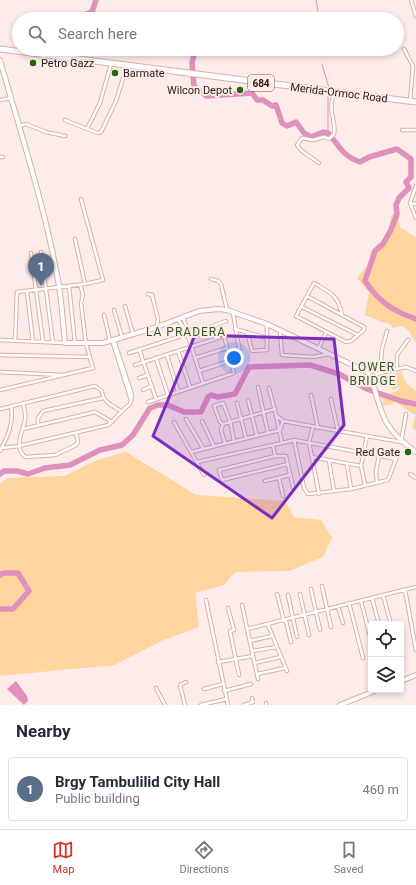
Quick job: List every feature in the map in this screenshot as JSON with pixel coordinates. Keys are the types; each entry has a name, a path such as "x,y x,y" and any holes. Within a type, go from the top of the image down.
{"highway":[{"name":"Merida-Ormoc Road","path":"0,50 12,52"},
{"name":"Merida-Ormoc Road","path":"48,56 413,102"}],"street":[{"path":"411,0 416,16"},
{"path":"404,49 412,66 413,102"},
{"path":"0,60 36,188 59,287 65,343"},
{"path":"87,129 100,103 112,64"},
{"path":"65,120 98,133 102,132 116,100 128,66"},
{"path":"319,163 302,151 297,145 300,139 303,138 313,140 324,137 330,138 334,134 331,109 333,93"},
{"path":"0,100 11,98"},
{"path":"19,126 26,124 46,132 65,136"},
{"path":"402,130 416,130"},
{"path":"416,186 410,204 416,218"},
{"path":"15,341 17,292 85,284 103,280 81,198"},
{"path":"410,204 416,204"},
{"path":"75,240 85,284"},
{"path":"41,252 47,288 53,343"},
{"path":"31,253 43,342"},
{"path":"211,279 218,281 221,284 228,310"},
{"path":"307,296 364,327 364,330 346,342 296,316 314,283 328,291 339,302 342,315"},
{"path":"0,390 93,368 86,344 81,303 83,295 80,284"},
{"path":"69,286 75,343"},
{"path":"27,291 33,342"},
{"path":"148,294 152,295 158,319 157,327"},
{"path":"125,306 133,334"},
{"path":"302,307 358,335"},
{"path":"0,340 86,344 112,340 133,334 207,309 228,310 266,324 317,350 364,370 371,376 383,416 389,429 401,442 416,452"},
{"path":"114,310 122,337"},
{"path":"233,312 235,329 242,359"},
{"path":"1,449 108,425 120,411 130,404 132,396 104,315"},
{"path":"183,317 186,329 184,335"},
{"path":"178,319 186,329 190,331 191,334"},
{"path":"129,353 184,335 188,336 226,321"},
{"path":"247,332 252,351 267,350 266,324"},
{"path":"235,329 267,338"},
{"path":"280,331 282,355 313,357 328,354"},
{"path":"380,372 382,349 387,331"},
{"path":"317,350 326,332"},
{"path":"188,336 203,382"},
{"path":"135,365 224,336 234,373 203,382 148,402"},
{"path":"397,369 397,355 408,340"},
{"path":"195,358 227,348"},
{"path":"139,349 156,399"},
{"path":"178,351 190,387"},
{"path":"0,355 90,357"},
{"path":"167,355 178,391"},
{"path":"156,358 168,395"},
{"path":"199,371 230,361"},
{"path":"371,376 380,372 406,367 416,371"},
{"path":"0,372 64,375"},
{"path":"139,378 148,375"},
{"path":"0,409 95,386 102,391 103,398 108,403 120,411"},
{"path":"143,390 152,386"},
{"path":"258,387 268,433"},
{"path":"269,388 282,442"},
{"path":"311,394 318,428"},
{"path":"38,426 38,418 43,410 103,398"},
{"path":"331,399 338,431"},
{"path":"248,400 257,436"},
{"path":"23,403 26,417 18,446 23,455 26,457 56,455 76,445 78,442 76,433"},
{"path":"223,424 220,422 214,406 223,403 230,421 234,441"},
{"path":"237,403 246,438"},
{"path":"1,449 12,422 11,406"},
{"path":"225,443 221,430 223,424 275,409"},
{"path":"23,429 95,412 112,422"},
{"path":"401,442 406,414"},
{"path":"276,415 283,422 401,442"},
{"path":"186,419 203,448"},
{"path":"202,421 214,446"},
{"path":"174,422 204,475"},
{"path":"280,430 283,422"},
{"path":"313,427 309,442 319,494"},
{"path":"191,452 280,430"},
{"path":"365,485 361,466 367,436"},
{"path":"197,462 294,440 396,459 388,480 319,494 308,494 304,488 294,440"},
{"path":"273,445 275,456"},
{"path":"288,464 222,480 219,470 284,455 288,464 293,487"},
{"path":"377,482 376,472 380,455"},
{"path":"312,457 361,466"},
{"path":"329,461 334,491"},
{"path":"347,464 351,488"},
{"path":"410,474 416,478"},
{"path":"265,481 290,475"},
{"path":"279,478 283,496"},
{"path":"322,586 331,628"},
{"path":"247,629 285,621 338,606 416,587"},
{"path":"311,589 320,630"},
{"path":"405,590 416,650"},
{"path":"277,594 292,642"},
{"path":"300,594 309,635"},
{"path":"288,595 297,637"},
{"path":"383,595 390,621"},
{"path":"372,598 378,621"},
{"path":"206,600 228,705"},
{"path":"361,601 368,628"},
{"path":"349,604 363,658"},
{"path":"242,605 258,679"},
{"path":"338,606 343,623"},
{"path":"228,608 234,630 230,631 239,675"},
{"path":"268,625 287,672"},
{"path":"250,640 272,636"},
{"path":"252,651 277,647"},
{"path":"218,662 253,656"},
{"path":"254,663 281,657"},
{"path":"257,674 285,668"},
{"path":"404,680 416,675"},
{"path":"185,705 180,685 186,682"},
{"path":"204,689 223,684"},
{"path":"224,691 251,684"},
{"path":"156,688 165,705"},
{"path":"340,705 370,693"},
{"path":"244,705 253,704 252,698"},
{"path":"201,705 226,699"}],"highlighted area":[{"path":"195,335 334,339 344,425 272,518 153,436"}],"shaded area":[{"path":"397,210 400,227 416,238 416,343 409,331 402,326 393,328 390,324 365,315 369,292 357,278 370,262 370,254 377,244 387,235 391,216"},
{"path":"401,371 406,383 416,391 416,415 395,402 391,405 378,405 384,401 380,398 399,390 401,386 393,390 389,385 395,378 394,374"},
{"path":"416,415 416,431 412,428"},
{"path":"126,452 196,495 285,501 294,517 321,520 332,538 323,557 289,571 235,572 224,585 195,593 199,627 161,641 115,665 0,676 0,484 7,478 64,476 97,460"},
{"path":"16,681 27,696 28,701 24,705 7,689"}],"waterway":[{"path":"92,12 96,0"},
{"path":"316,0 318,11"},
{"path":"194,56 192,63 194,86 206,96 252,93 257,100 263,100 272,106 276,105 282,123 287,126 296,122 304,133 311,137 323,132 328,133 341,150 360,162 369,157 397,149 411,159 411,177 406,182 409,188 399,198 396,205 397,214 391,230 383,244 375,251 365,281 376,295 387,305 400,313 416,319"},
{"path":"322,64 329,88"},
{"path":"328,94 328,133"},
{"path":"0,474 4,471 17,471 28,474 45,468 70,465 100,450 122,445 133,435 150,408 158,405 168,405 184,412 201,412 208,397 211,395 218,397 235,394 249,367 310,365 339,374 367,389 401,401 416,404"},
{"path":"0,575 3,573 18,573 29,591 13,609 0,609"}],"place":[{"name":"Petro Gazz","path":"33,63"},
{"name":"Barmate","path":"115,73"},
{"name":"Wilcon Depot","path":"240,90"},
{"name":"Brgy Tambulilid City Hall","path":"41,286"},
{"name":"Red Gate","path":"408,452"}],"district":[{"name":"LA PRADERA","path":"186,332"},
{"name":"LOWER BRIDGE","path":"373,374"}]}
